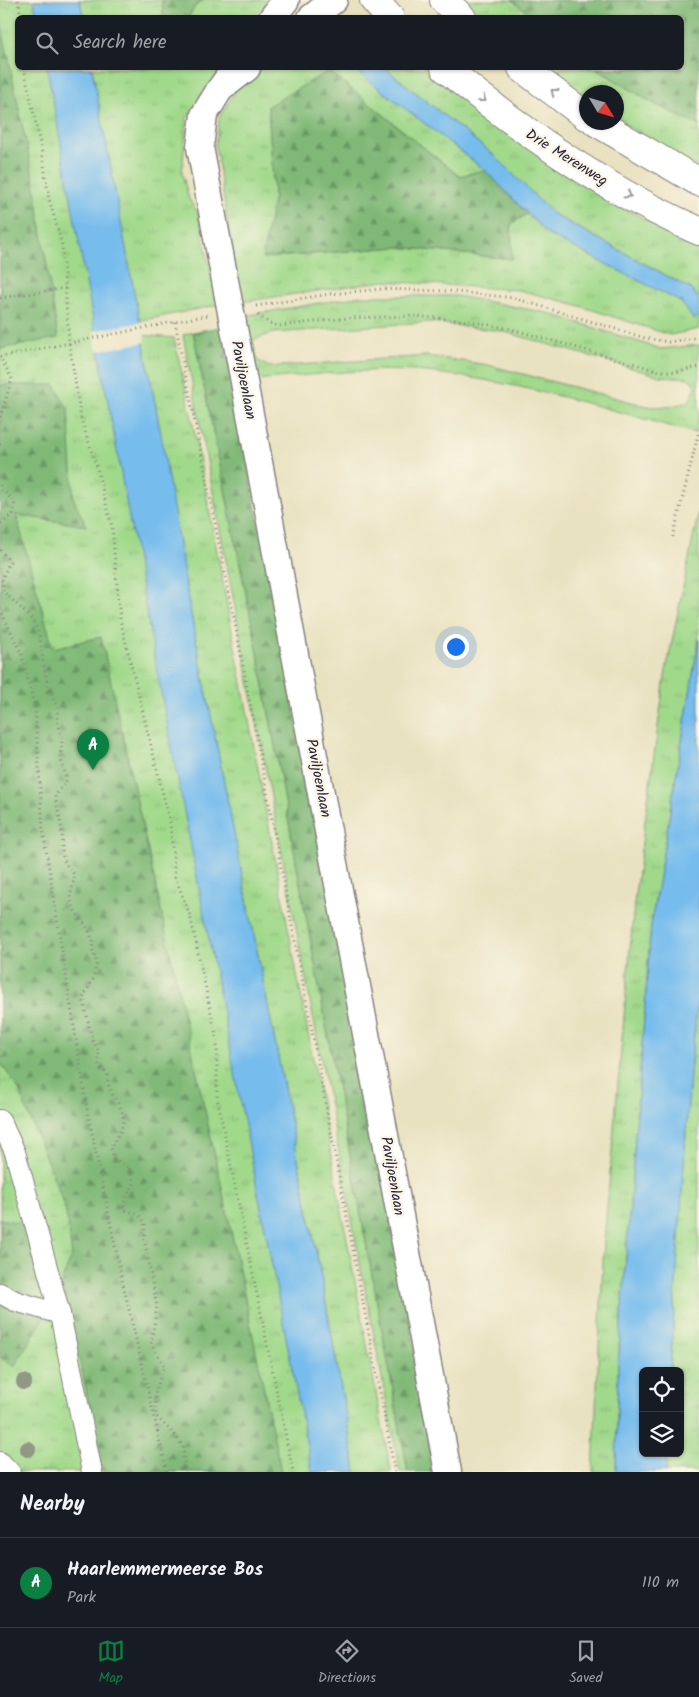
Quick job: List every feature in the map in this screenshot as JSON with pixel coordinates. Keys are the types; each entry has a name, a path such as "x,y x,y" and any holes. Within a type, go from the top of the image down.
{"main road":[{"path":"374,0 387,15"},
{"path":"444,0 459,15"},
{"name":"Drie Merenweg","path":"447,70 480,97 542,142 646,205 699,231"},
{"path":"525,70 579,111"},
{"path":"610,130 699,182"}],"street":[{"path":"274,15 286,0"},
{"path":"315,15 334,0"},
{"name":"Paviljoenlaan","path":"234,70 204,115 200,147 241,309 448,1472"},
{"name":"Paviljoenlaan","path":"220,88 243,70"},
{"path":"0,1120 15,1152 60,1314 92,1472"},
{"path":"0,1293 15,1301 60,1314"},
{"path":"0,1462 10,1472"}],"path":[{"path":"18,0 20,15"},
{"path":"24,70 42,153 49,199 62,245 69,342 81,418 97,468 112,527 120,620 170,823 174,877 190,915 217,1041 217,1097 293,1472"},
{"path":"0,298 66,288"},
{"path":"0,417 12,379 0,356 241,309 329,294 382,289 448,291 514,298 570,313 645,338 669,342 699,337"},
{"path":"241,309 278,326 348,318 413,316 469,321 511,329 659,371 676,372 699,367"},
{"path":"175,322 235,623 395,1472"},
{"path":"673,537 699,431"},
{"path":"0,484 1,489 15,502 13,514 0,524"},
{"path":"0,550 10,561 2,579 4,592 33,620 39,635 48,689 58,706 57,719 62,740 60,756 68,780 55,796 62,831 60,850 64,863 75,875 70,897 75,911 88,929 93,941 92,949 97,962 93,980 83,998 92,1039 99,1052 99,1066 108,1075 110,1094 122,1108 123,1124 111,1148 114,1159 130,1168 134,1184 123,1204 126,1210 139,1215 146,1223 145,1243 157,1306 151,1344 164,1365 155,1394 156,1416 176,1436 183,1447 185,1472"},
{"path":"0,609 22,655 35,708 43,830 88,1114 121,1275 168,1472"}],"green space":[{"path":"0,0 44,0 47,15 15,15 15,70 56,70 317,1472 0,1472"},
{"path":"80,0 162,0 163,15 83,15"},
{"path":"162,0 204,0 196,5 189,15 164,15"},
{"path":"204,0 276,0 264,15 190,15 196,5"},
{"path":"461,0 512,0 531,15 477,15"},
{"path":"512,0 699,0 699,126 651,102 598,70 684,70 684,15 531,15"},
{"path":"0,18 34,181 58,338 0,349"},
{"path":"92,70 220,70 187,118 182,172 189,199 198,213 218,305 139,321"},
{"path":"260,70 355,70 485,170 459,176 329,71 268,106 274,196 263,258 398,247 511,259 511,224 527,214 547,234 681,302 694,319 699,316 699,329 670,335 574,304 519,290 384,281 241,302 215,145 220,116 239,85"},
{"path":"387,70 428,70 459,97 597,193 699,249 699,298 691,289 553,214 496,157"},
{"path":"544,70 598,70 623,85 579,85 579,94"},
{"path":"329,71 459,176 485,170 527,214 511,224 512,259 398,247 262,258 274,196 268,106"},
{"path":"624,86 651,102 699,126 699,168 624,124"},
{"path":"361,296 457,296 548,313 661,349 699,345 699,415 695,433 535,390 436,373 391,370 255,380 243,316","holes":["430,322 501,331 660,376 689,378 696,387 689,402 672,406 651,407 488,365 427,356 269,367 257,360 253,340 273,333"]},
{"path":"220,327 438,1472 408,1472 256,643 193,332"},
{"path":"193,332 256,643 408,1472 400,1472 183,335"},
{"path":"142,335 174,338 190,409 391,1472 356,1472 322,1281 189,604"},
{"path":"0,385 55,385 68,409 74,500 86,526 16,515 53,648 101,637 226,1206 281,1472 101,1472 85,1384 61,1282 72,1256 65,1207 19,1090 0,1062"},
{"path":"699,509 699,639 651,925 618,1365 616,1472 593,1472 604,1240 635,894 665,676"},
{"path":"699,989 699,1472 666,1472 667,1457 684,1457 684,1367 670,1367 690,1073"},
{"path":"0,1219 27,1224 46,1298 39,1304 0,1286"},
{"path":"0,1299 44,1318 14,1367 0,1357"}],"water":[{"path":"34,0 80,0 83,15 37,15"},
{"path":"47,70 92,70 162,440 189,604 322,1281 356,1472 312,1472 160,687"},
{"path":"355,70 387,70 496,157 553,214 691,289 699,298 699,316 694,320 681,302 547,234 485,170"},
{"path":"699,639 699,989 690,1073 670,1367 639,1367 639,1457 667,1457 666,1472 616,1472 618,1365 651,925"}],"pier":[{"path":"142,322 146,342 97,351 93,331"}],"place":[{"name":"Haarlemmermeerse Bos","path":"93,770"}]}
